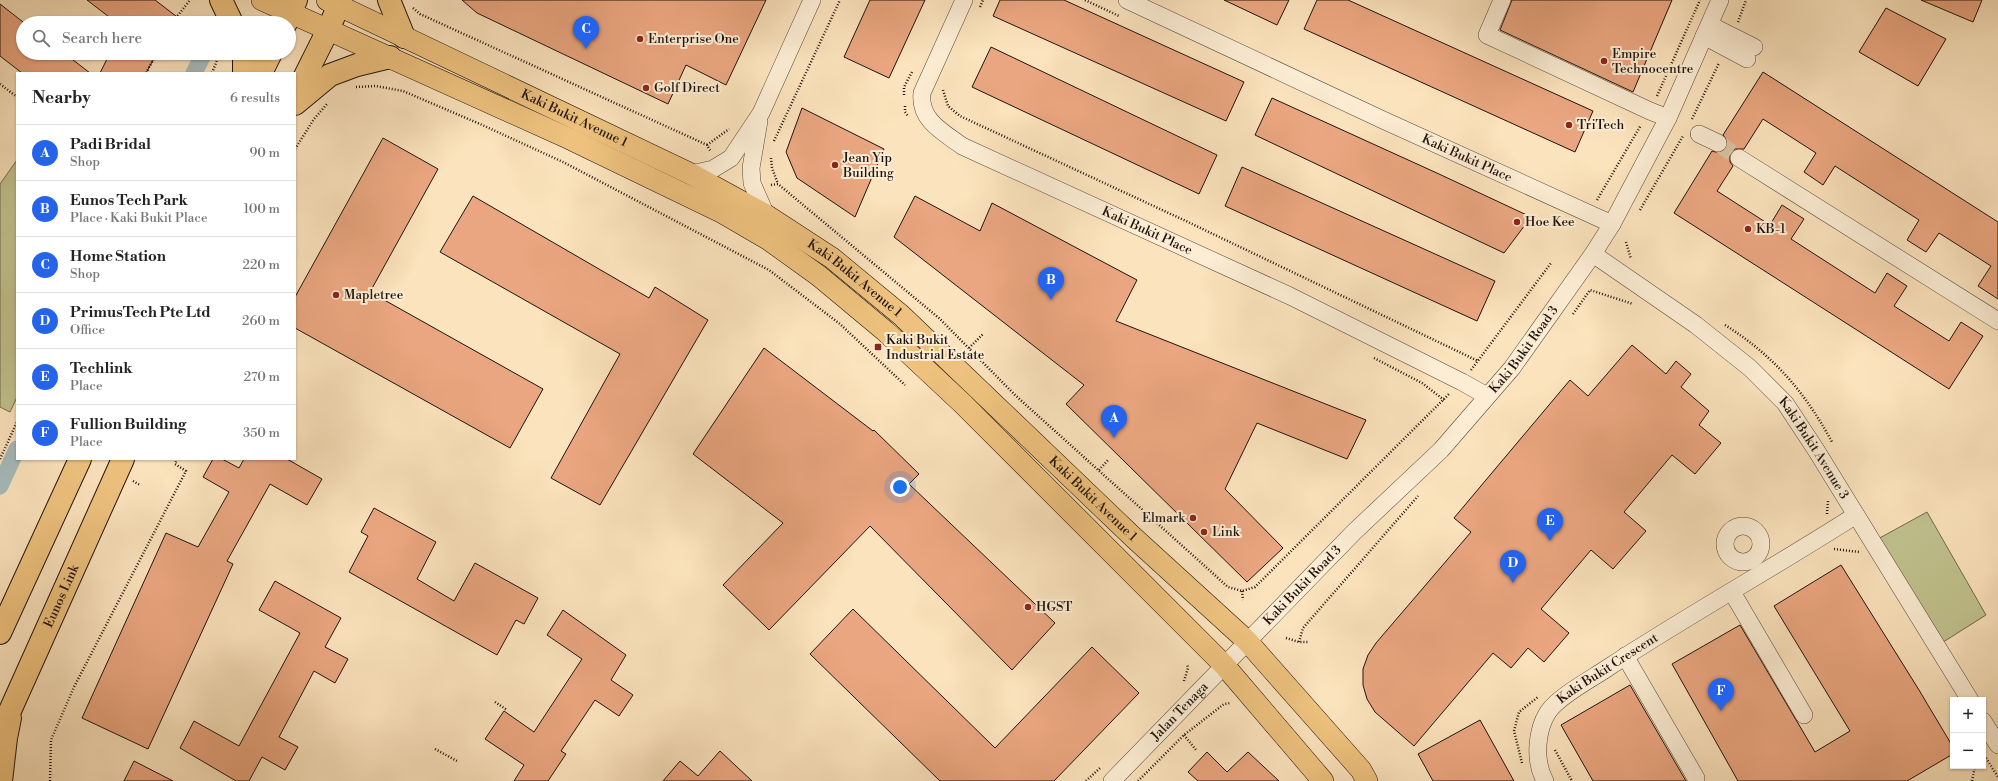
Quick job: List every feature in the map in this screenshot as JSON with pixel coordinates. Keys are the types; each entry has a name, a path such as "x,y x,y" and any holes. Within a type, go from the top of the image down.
{"highway":[{"path":"222,0 229,16"},
{"path":"390,0 404,37"},
{"path":"296,94 328,30 335,2"},
{"path":"296,103 330,75 357,65 390,57"},
{"path":"244,60 244,72"},
{"path":"262,72 268,60"},
{"path":"0,633 80,460"},
{"name":"Eunos Link","path":"0,733 123,460"},
{"path":"1,781 6,738 15,700"}],"main road":[{"name":"Kaki Bukit Avenue 1","path":"262,0 570,139 721,212 776,244 819,276 885,331 968,409 1224,665 1323,781"},
{"name":"Kaki Bukit Avenue 1","path":"335,2 404,37 691,174 766,215 832,258 900,315 1133,537 1247,641 1361,770 1367,781"}],"street":[{"path":"691,174 713,169 731,158 761,113 812,0"},
{"name":"Kaki Bukit Place","path":"964,0 922,93 921,101 924,113 934,125 962,146 1290,296 1487,396"},
{"name":"Kaki Bukit Place","path":"1127,0 1383,120 1612,224"},
{"path":"1502,0 1487,34 1650,111 1668,118"},
{"name":"Kaki Bukit Road 3","path":"1247,641 1354,532 1441,450 1512,368 1593,254 1612,224 1668,118 1720,0"},
{"path":"1707,30 1751,53"},
{"path":"761,113 753,153 751,176 752,183 766,215"},
{"path":"1691,131 1718,143"},
{"path":"1739,158 1998,321"},
{"name":"Kaki Bukit Avenue 3","path":"1593,254 1696,325 1750,368 1794,415 1850,520 1968,697"},
{"path":"1741,563 1752,580 1850,520"},
{"path":"1736,526 1746,526 1755,530 1761,538 1761,549 1757,557 1750,562 1741,563 1731,559 1726,551 1724,541 1728,532 1736,526"},
{"path":"1761,549 1779,563"},
{"name":"Kaki Bukit Crescent","path":"1545,781 1541,773 1537,745 1541,726 1549,710 1572,692 1625,656 1752,580"},
{"path":"1732,592 1804,715"},
{"name":"Jalan Tenaga","path":"1112,781 1247,641"},
{"path":"1625,656 1696,778"},
{"path":"1986,725 1998,745"}],"path":[{"path":"177,16 190,0"},
{"path":"773,144 840,0"},
{"path":"977,14 983,0"},
{"path":"1636,217 1691,131 1746,0"},
{"path":"147,72 153,60"},
{"path":"212,72 217,60"},
{"path":"0,84 16,96"},
{"path":"946,84 942,91 948,106 960,116 1188,222 1478,361"},
{"path":"355,87 376,86 403,91 480,124 563,162 769,270 840,324 905,385"},
{"path":"296,147 314,119 332,98"},
{"path":"707,145 730,128"},
{"path":"771,155 772,168 778,184"},
{"path":"1015,395 1228,587 1242,591 1255,587 1462,382 1551,263"},
{"path":"1590,290 1640,306"},
{"path":"969,348 983,334"},
{"path":"0,459 16,424"},
{"path":"1099,470 1109,459"},
{"path":"50,781 51,740 74,687 186,471 175,464 176,460"},
{"path":"1828,499 1850,520 1861,553 1832,549"},
{"path":"1242,591 1243,600"},
{"path":"1286,638 1299,642 1308,642"},
{"path":"495,702 507,710"},
{"path":"1138,781 1184,735 1224,704 1237,704"},
{"path":"1184,735 1196,750"},
{"path":"1553,745 1572,781"},
{"path":"435,749 457,762"},
{"path":"1986,757 1998,777"},
{"path":"1972,781 1974,769"}],"green space":[{"path":"16,161 16,399 10,412 0,407 0,184"},
{"path":"1927,512 1986,615 1940,644 1876,540"}],"building":[{"path":"87,0 155,0 176,16 108,16"},
{"name":"Enterprise One","path":"462,0 766,0 726,85 686,65 668,104 477,13"},
{"path":"870,0 925,0 889,78 844,57"},
{"path":"1000,0 1064,0 1244,82 1226,121 993,16"},
{"path":"1224,0 1289,0 1277,25"},
{"path":"1317,0 1348,0 1593,111 1575,152 1304,29"},
{"name":"Empire Technocentre","path":"1512,0 1672,0 1633,92 1500,30"},
{"path":"1921,0 1982,0 1973,22"},
{"path":"0,4 16,17 16,60 73,60 89,72 21,72 0,56"},
{"path":"1886,8 1946,39 1918,86 1859,52"},
{"path":"991,47 1217,155 1199,194 972,87"},
{"path":"106,60 153,60 147,72 100,72"},
{"name":"KB-1","path":"1763,72 1998,222 1998,299 1978,286 1991,266 1939,233 1926,252 1907,240 1919,220 1835,166 1823,185 1804,172 1816,153 1763,119 1744,149 1735,149 1730,153 1730,162 1733,166 1717,191 1770,225 1782,205 1804,219 1791,239 1875,293 1887,273 1907,286 1894,306 1949,341 1961,322 1983,336 1949,389 1674,213 1712,151 1719,153 1727,148 1728,142 1723,135"},
{"path":"1272,98 1531,217 1504,253 1255,135"},
{"name":"Jean Yip Building","path":"802,108 884,149 855,217 797,178 786,152"},
{"name":"Mapletree","path":"383,138 438,169 370,292 543,389 510,448 296,329 296,295"},
{"path":"1242,167 1495,281 1477,321 1225,206"},
{"path":"473,196 649,298 655,287 708,320 600,505 551,478 620,354 440,252"},
{"path":"915,196 980,231 992,203 1137,280 1116,321 1366,420 1347,459 1257,423 1225,489 1283,548 1247,582 1066,404 1084,385 894,237"},
{"path":"1632,345 1666,374 1676,361 1691,374 1681,387 1709,411 1699,425 1721,443 1695,474 1672,455 1624,512 1646,531 1613,569 1591,550 1541,609 1569,633 1544,662 1528,648 1511,668 1493,653 1414,746 1375,712 1367,699 1363,685 1363,669 1368,655 1376,643 1471,532 1454,518 1570,380 1588,396"},
{"path":"764,348 873,431 874,430 919,474 909,484 1055,623 1012,670 870,526 769,630 723,585 783,523 693,454"},
{"path":"212,460 224,460 239,468 243,460 289,460 322,479 307,505 270,484 227,561 233,564 148,749 82,718 166,533 198,547 229,492 203,477"},
{"path":"374,508 436,542 417,579 454,601 475,563 538,598 524,624 516,620 497,655 349,572 368,536 361,532"},
{"path":"1841,565 1950,742 1950,756 1907,781 1738,781 1672,664 1740,625 1815,752 1850,731 1774,606"},
{"path":"275,581 341,618 325,647 348,659 335,683 314,671 279,737 298,747 285,770 262,757 249,781 236,781 180,748 194,721 239,746 300,633 259,610"},
{"path":"853,609 995,748 1092,647 1139,693 1054,781 940,781 810,654"},
{"path":"563,610 626,655 611,680 633,695 619,716 595,700 561,751 566,754 548,781 514,781 524,765 485,739 504,711 534,732 582,659 547,635"},
{"path":"1630,685 1686,781 1593,781 1561,725"},
{"path":"1480,720 1514,781 1433,781 1418,754"},
{"path":"720,751 752,781 663,781 680,761 698,776"},
{"path":"1207,752 1227,772 1248,752 1279,781 1198,781 1188,772"},
{"path":"134,761 173,781 124,781"}],"waterway":[{"path":"194,72 200,60"},
{"path":"0,486 16,451"}],"tunnel":[{"path":"1718,143 1739,158"}],"place":[{"name":"Enterprise One","path":"640,39"},
{"name":"Home Station","path":"586,49"},
{"name":"Empire Technocentre","path":"1604,61"},
{"name":"Golf Direct","path":"646,88"},
{"name":"TriTech","path":"1569,125"},
{"name":"Jean Yip Building","path":"835,165"},
{"name":"Hoe Kee","path":"1517,222"},
{"name":"KB-1","path":"1748,229"},
{"name":"Mapletree","path":"336,295"},
{"name":"Eunos Tech Park","path":"1051,300"},
{"name":"Kaki Bukit Industrial Estate","path":"878,347"},
{"name":"Padi Bridal","path":"1114,438"},
{"name":"Elmark","path":"1193,518"},
{"name":"Link","path":"1204,532"},
{"name":"Techlink","path":"1550,541"},
{"name":"PrimusTech Pte Ltd","path":"1513,583"},
{"name":"HGST","path":"1028,607"},
{"name":"Fullion Building","path":"1721,711"}]}
